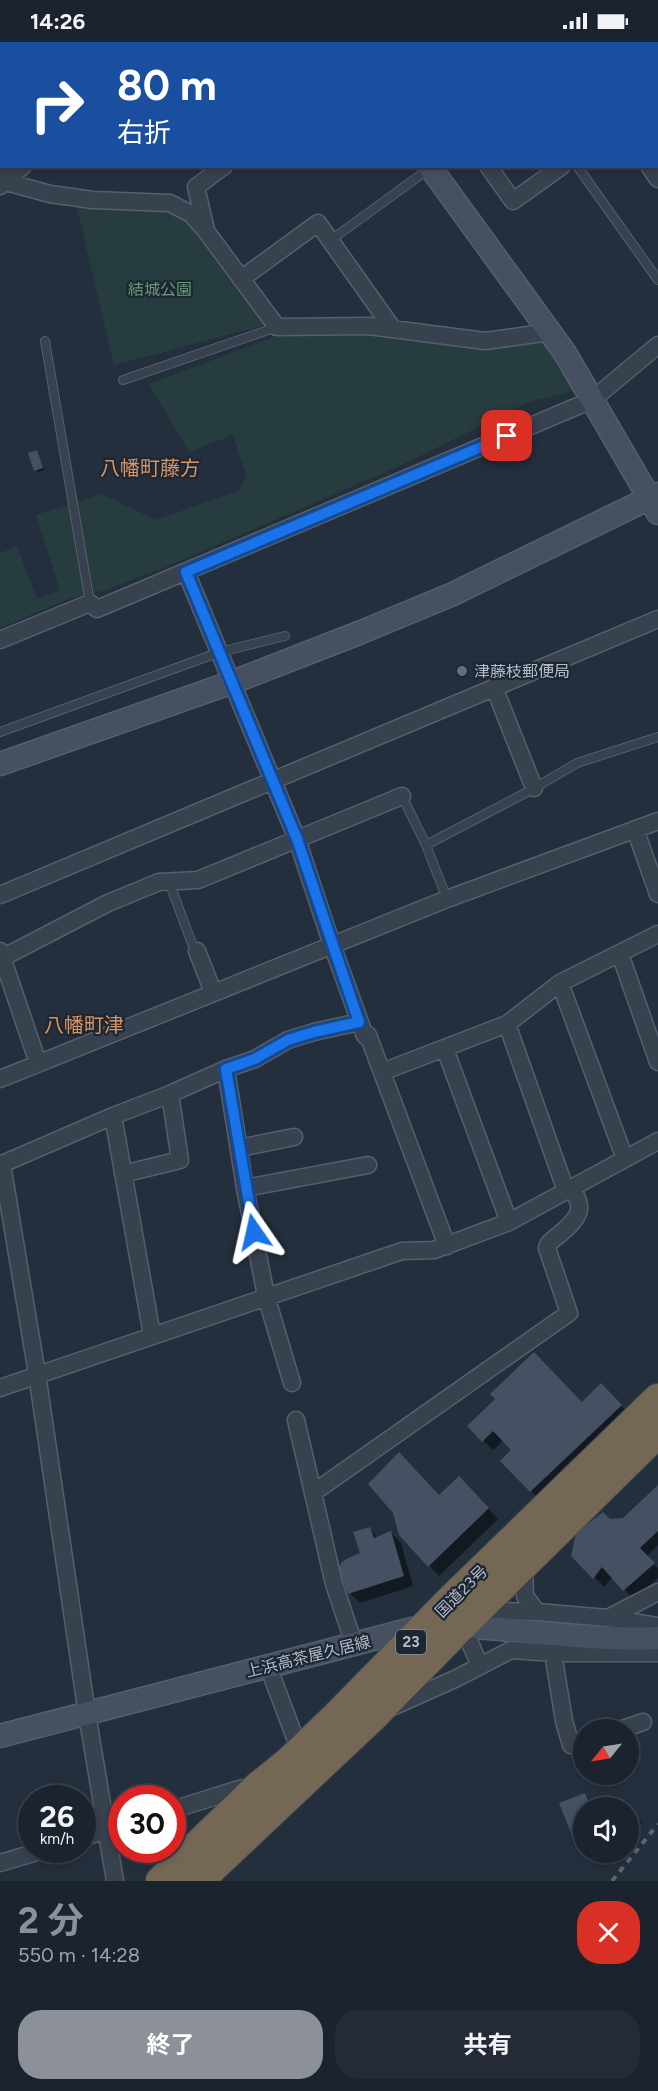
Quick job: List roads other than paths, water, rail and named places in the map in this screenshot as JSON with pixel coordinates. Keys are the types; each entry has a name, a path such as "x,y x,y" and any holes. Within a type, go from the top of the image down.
{"highway":[{"name":"国道23号","path":"198,1881 373,1716 457,1612 658,1399"},
{"name":"国道23号","path":"161,1881 258,1787 302,1750 427,1625 457,1612 524,1564 658,1432"}],"street":[{"path":"1,168 3,184"},
{"path":"3,184 21,168"},
{"path":"206,231 196,187 221,168"},
{"path":"0,764 233,682 453,594 655,502 565,352 431,168"},
{"path":"489,168 513,201 559,168"},
{"path":"3,184 93,200 170,203 190,214 206,231 277,327 369,326 484,341 550,332"},
{"path":"241,279 318,223 393,329"},
{"path":"0,640 90,603 97,609 592,400 658,345"},
{"path":"186,572 297,839 332,945 447,1246"},
{"path":"0,895 658,619"},
{"path":"494,687 534,788"},
{"path":"39,1063 1,956 108,903 159,882 198,880 402,796"},
{"path":"0,1079 332,945 658,821"},
{"path":"635,829 658,894"},
{"path":"382,1072 507,1024 560,983 658,934"},
{"path":"197,951 213,992"},
{"path":"620,954 658,1062"},
{"path":"560,983 625,1159"},
{"path":"313,1493 569,1313 547,1248 549,1243 572,1221 578,1212 579,1203 569,1189 507,1024"},
{"path":"108,1806 87,1714 37,1374 7,1234 2,1160 255,1059 288,1040 314,1032 364,1031"},
{"path":"445,1049 509,1222"},
{"path":"226,1069 245,1188 266,1296 292,1383"},
{"path":"123,1174 180,1160 170,1094"},
{"path":"113,1116 152,1335"},
{"path":"239,1148 294,1137"},
{"path":"0,1388 402,1251 434,1250 447,1246 509,1222 658,1141"},
{"path":"245,1188 368,1165"},
{"path":"296,1420 334,1584 354,1644"},
{"path":"524,1564 525,1596 537,1612"},
{"path":"608,1618 658,1592"},
{"path":"457,1612 537,1612 608,1618 658,1626"},
{"path":"457,1612 601,1638 658,1638"},
{"path":"457,1612 480,1666"},
{"name":"上浜高茶屋久居線","path":"0,1737 427,1625"},
{"path":"373,1716 511,1650 553,1653 658,1653"},
{"path":"553,1653 564,1721 571,1745 573,1744"},
{"path":"268,1666 295,1738 302,1750"},
{"path":"639,1723 643,1722"},
{"path":"186,1806 258,1787"},
{"path":"0,1863 18,1858"},
{"path":"114,1863 115,1881"}],"lane":[{"path":"331,240 429,168"},
{"path":"578,168 658,280"},
{"path":"123,380 277,327"},
{"path":"45,341 90,603"},
{"path":"0,732 220,652 285,636"},
{"path":"426,845 577,763 658,737"},
{"path":"402,796 426,845 447,900"},
{"path":"169,882 194,949 197,951"}],"railway":[{"path":"612,1881 658,1824"}],"place":[{"name":"津藤枝郵便局","path":"462,671"}],"district":[{"name":"八幡町藤方","path":"150,468"},
{"name":"八幡町津","path":"84,1025"}],"park label":[{"name":"結城公園","path":"160,289"}]}
